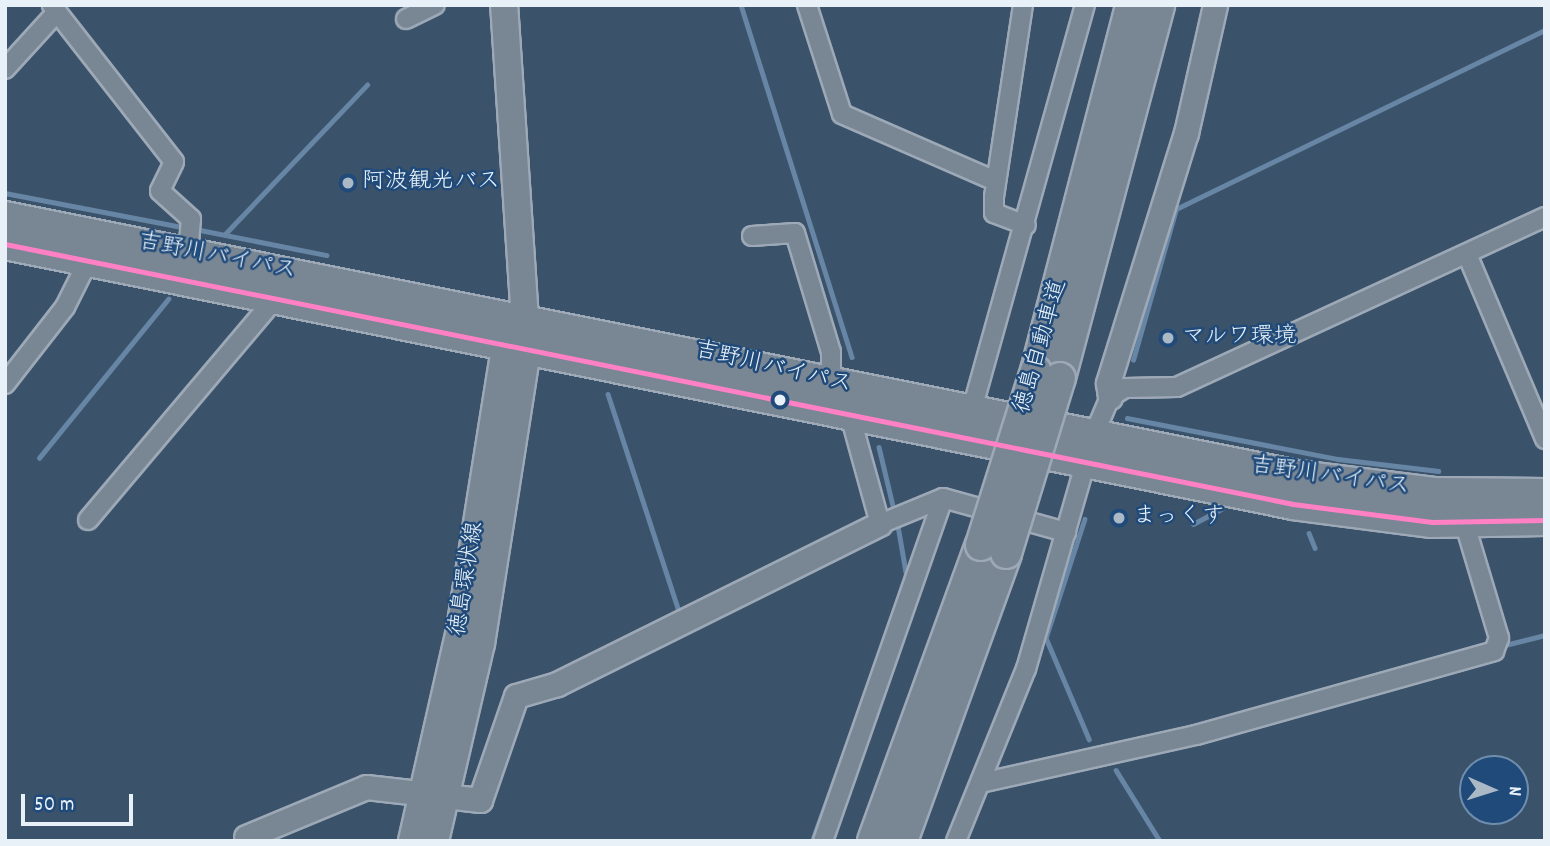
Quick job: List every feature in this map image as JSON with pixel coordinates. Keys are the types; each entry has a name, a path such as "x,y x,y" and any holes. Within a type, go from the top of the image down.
{"highway":[{"name":"徳島自動車道","path":"1048,374 1131,5"},
{"name":"徳島自動車道","path":"902,841 1048,374 1158,5"},
{"name":"吉野川バイパス","path":"5,217 190,236 520,318 971,413 1089,449 1328,510 1465,522 1545,520"},
{"name":"吉野川バイパス","path":"5,243 273,301 850,415 1089,449 1454,494 1545,494"},
{"name":"徳島自動車道","path":"873,841 993,549"}],"main road":[{"name":"徳島環状線","path":"412,841 435,798 481,644 520,318 504,5"},
{"name":"徳島環状線","path":"435,798 435,841"}],"street":[{"path":"406,19 435,5"},
{"path":"807,5 842,114 995,181"},
{"path":"1023,5 995,181 994,213 1026,225"},
{"path":"971,413 1026,225 1084,5"},
{"path":"957,841 969,808 985,782 1066,532 1089,449 1110,397 1108,383 1186,133 1215,5"},
{"path":"5,69 55,9 174,162 160,191 190,236"},
{"path":"1110,397 1125,388 1177,387 1545,218"},
{"path":"752,236 795,233 831,352 831,382"},
{"path":"1467,254 1545,439"},
{"path":"5,384 65,307 88,261"},
{"path":"88,520 273,301"},
{"path":"850,415 890,519"},
{"path":"985,782 1196,735 1494,651 1500,638 1454,494"},
{"path":"242,839 366,787 435,798 485,796 516,696 557,684 890,519 943,498 1066,532"},
{"path":"824,841 943,498"},
{"path":"969,808 971,841"}],"waterway":[{"path":"741,5 852,357"},
{"path":"1133,360 1176,209 1545,30"},
{"path":"225,234 367,85"},
{"path":"5,193 187,228"},
{"path":"195,229 326,255"},
{"path":"39,458 168,299"},
{"path":"608,394 679,611"},
{"path":"1127,418 1338,459 1438,471"},
{"path":"879,447 895,514"},
{"path":"1193,524 1221,509"},
{"path":"1085,519 1046,638 1089,739"},
{"path":"889,626 906,575 897,523"},
{"path":"1309,533 1315,548"},
{"path":"1501,646 1545,635"},
{"path":"812,841 864,697"},
{"path":"1116,770 1160,841"}],"transit line":[{"path":"5,244 1293,504 1432,522 1545,520"}],"place":[{"name":"阿波観光バス","path":"348,183"},
{"name":"マルワ環境","path":"1168,338"},
{"name":"まっくす","path":"1119,518"}]}
